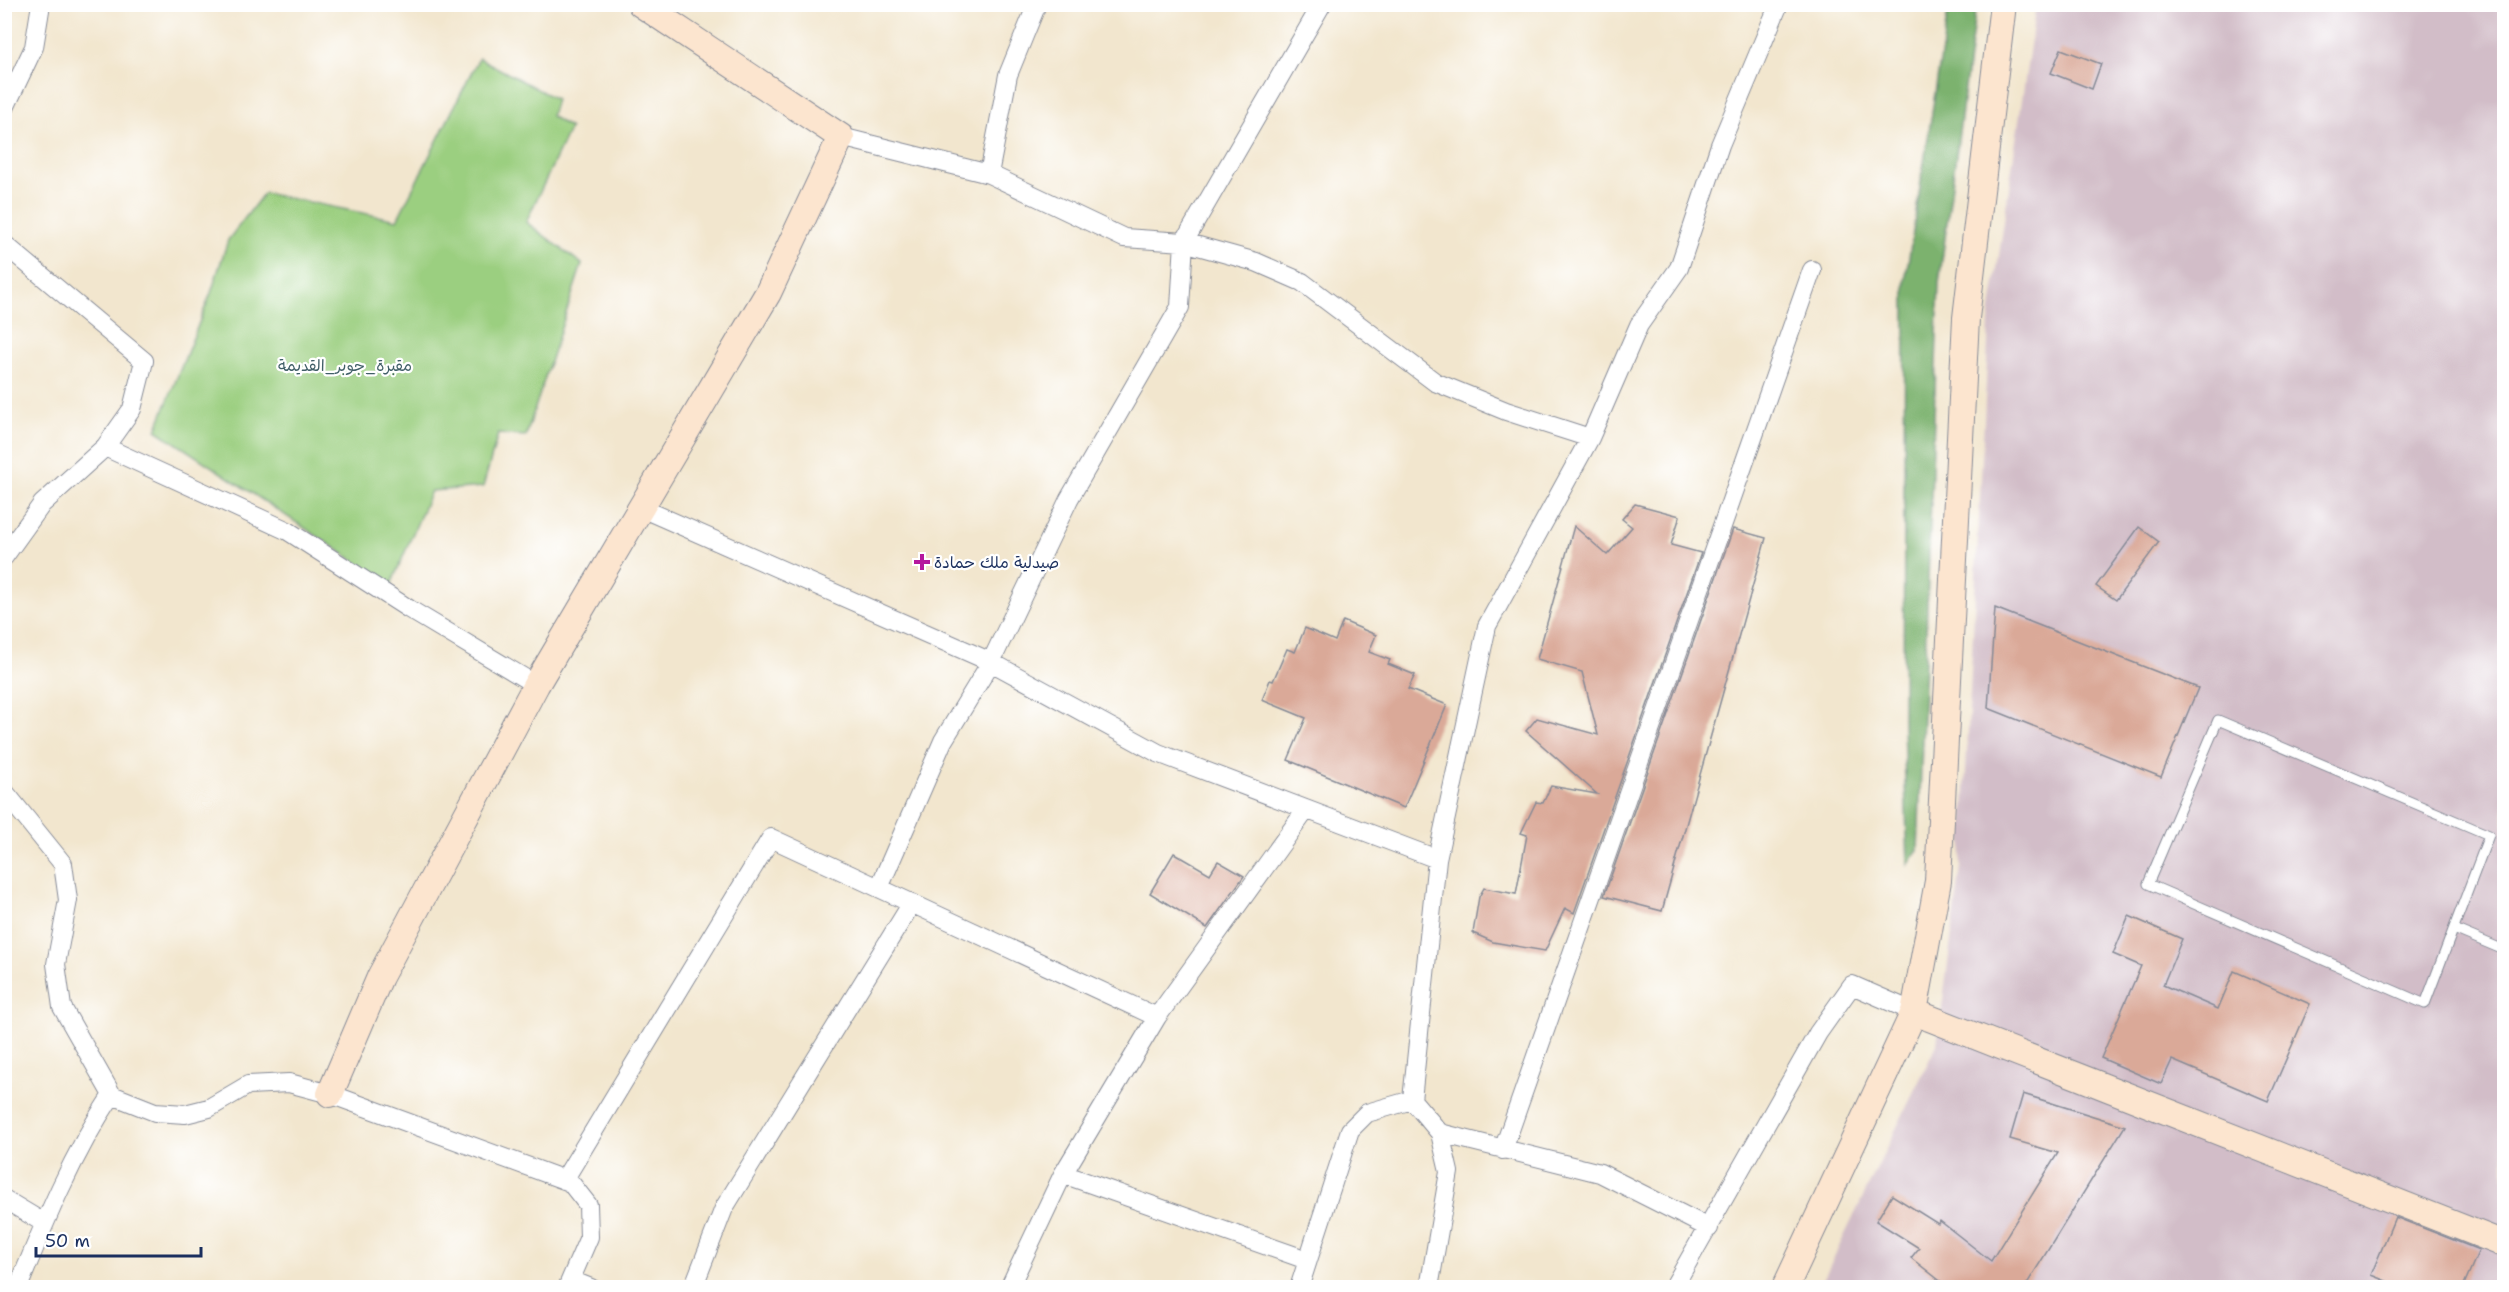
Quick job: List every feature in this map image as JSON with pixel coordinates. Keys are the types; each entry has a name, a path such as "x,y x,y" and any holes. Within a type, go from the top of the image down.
{"street":[{"path":"4,110 34,47 41,4"},
{"path":"641,4 841,137 989,174 1124,238 1184,242 1256,262 1302,282 1435,382 1506,411 1590,438"},
{"path":"989,174 1008,75 1037,4"},
{"path":"879,888 943,741 991,662 1070,499 1180,307 1184,242 1322,4"},
{"path":"1785,1287 1914,1012 1938,881 1966,318 2003,4"},
{"path":"1429,1287 1449,1172 1440,1133 1412,1100 1437,859 1487,626 1590,438 1640,325 1679,268 1720,145 1779,6"},
{"path":"330,1094 380,977 536,685 768,292 841,137"},
{"path":"4,244 144,361 132,409 105,447 42,504 4,557"},
{"path":"1503,1150 1812,270"},
{"path":"105,447 288,531 409,609 536,685"},
{"path":"639,507 991,662 1158,753 1437,859"},
{"path":"4,791 63,864 68,900 56,964 62,1006 112,1095 155,1112 185,1114 209,1108 248,1085 289,1083 330,1094 570,1182 588,1204 590,1237 569,1284 591,1287"},
{"path":"1009,1287 1063,1174 1157,1017 1306,810"},
{"path":"564,1180 771,838 1157,1017"},
{"path":"693,1287 724,1208 912,903"},
{"path":"1673,1287 1709,1228 1818,1033 1852,985 1914,1012 2505,1244"},
{"path":"18,1287 44,1223 86,1134 112,1095"},
{"path":"1299,1287 1350,1130 1367,1113 1412,1100"},
{"path":"1440,1133 1600,1173 1709,1228"},
{"path":"1063,1174 1307,1260"},
{"path":"4,1199 44,1223"}],"lane":[{"path":"2218,720 2489,835 2454,928 2425,1004 2148,884 2218,720"},
{"path":"2454,928 2505,950"}],"shaded area":[{"path":"2036,5 2504,5 2504,1287 1819,1288 1937,1044 1961,867 1989,323"}],"green space":[{"path":"1949,5 1976,5 1939,283 1918,851 1908,865 1903,726 1905,282"},
{"name":"مقبرة_جوبر_القديمة","path":"479,58 556,99 551,116 570,128 526,222 582,264 526,436 498,434 483,487 431,491 391,585 156,430 211,293 228,240 264,193 397,220"}],"building":[{"path":"2061,49 2101,64 2092,89 2051,73"},
{"path":"1635,504 1680,516 1671,545 1701,553 1574,913 1565,908 1545,951 1493,942 1473,933 1479,897 1484,888 1516,894 1527,835 1521,833 1536,802 1543,803 1551,786 1597,794 1526,731 1537,718 1598,735 1582,672 1537,659 1574,526 1607,555 1632,527 1622,519"},
{"path":"2139,527 2159,542 2116,600 2096,586"},
{"path":"1733,529 1766,538 1662,911 1604,896"},
{"path":"1995,608 2198,688 2161,777 1988,708"},
{"path":"1343,621 1376,635 1369,652 1390,660 1388,664 1415,675 1408,689 1447,705 1404,808 1288,760 1306,718 1262,700 1287,649 1295,652 1305,628 1335,641"},
{"path":"1174,853 1210,874 1218,861 1244,876 1207,928 1150,893"},
{"path":"2129,916 2182,939 2163,985 2218,1009 2234,971 2310,1004 2268,1101 2172,1060 2161,1084 2101,1058 2141,966 2113,954"},
{"path":"2023,1094 2125,1126 2025,1287 1948,1287 1911,1258 1919,1248 1876,1221 1892,1195 1938,1224 1940,1221 1991,1261 2058,1153 2010,1139"},
{"path":"2395,1217 2479,1250 2463,1287 2401,1287 2371,1275"}],"place":[{"name":"صيدلية ملك حمادة","path":"922,562"}]}
